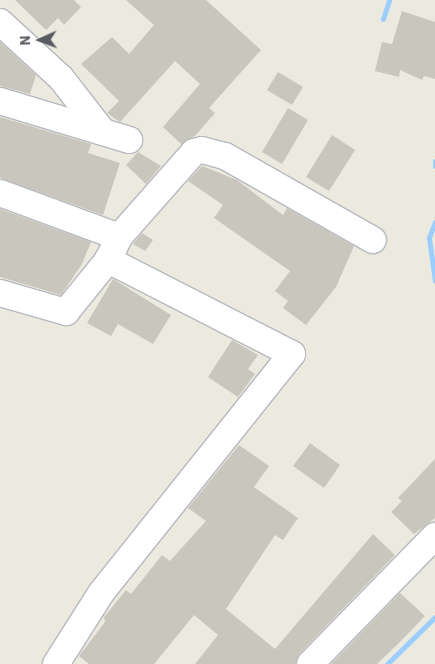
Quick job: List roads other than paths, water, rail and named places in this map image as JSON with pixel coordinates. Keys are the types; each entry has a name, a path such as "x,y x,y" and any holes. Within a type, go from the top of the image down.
{"street":[{"path":"0,22 33,48 103,132"},
{"path":"0,101 129,140"},
{"path":"0,293 66,312 108,260 119,237 194,152 208,150 373,240"},
{"path":"0,193 119,237"},
{"path":"56,664 101,593 292,354 108,260"},
{"path":"310,664 435,536"}],"waterway":[{"path":"383,19 389,0"},
{"path":"435,161 435,166"},
{"path":"435,222 429,238 435,281"},
{"path":"387,664 435,617"}]}
